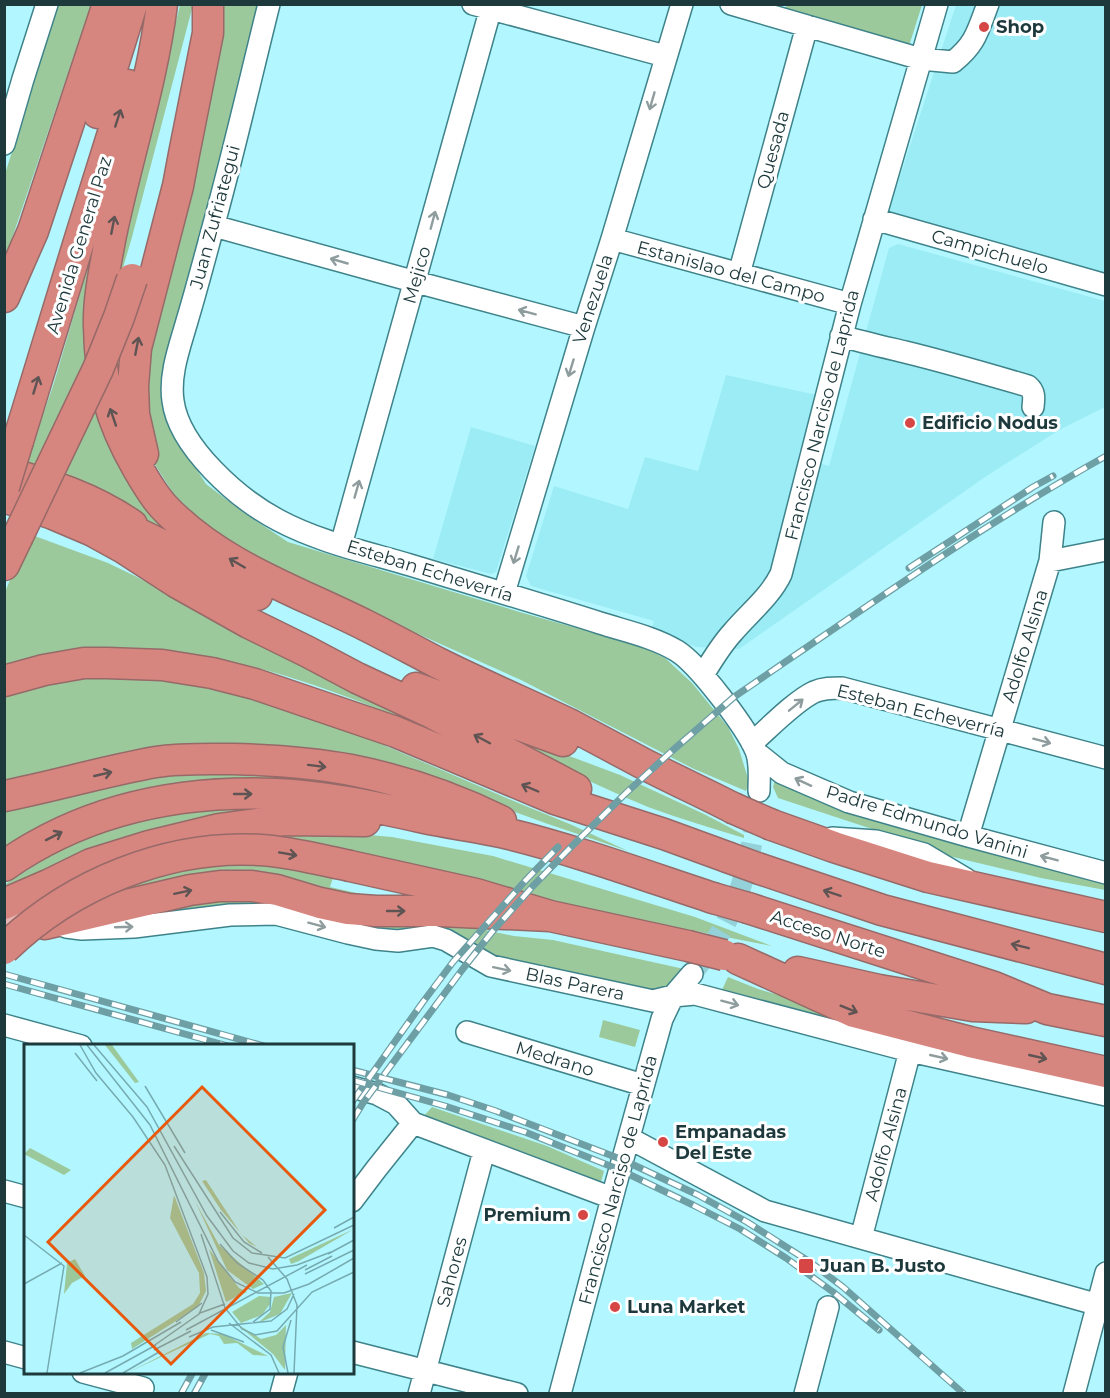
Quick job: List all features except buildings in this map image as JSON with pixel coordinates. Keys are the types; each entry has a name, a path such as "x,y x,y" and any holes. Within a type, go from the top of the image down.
{"highway":[{"path":"4,297 33,231 108,4"},
{"name":"Avenida General Paz","path":"4,485 11,428 132,4"},
{"path":"161,4 158,41 113,226 103,279 99,323 100,355 105,390 117,428 150,489 162,505 203,541 251,571 573,726 733,808 772,825 928,877 1106,917"},
{"name":"Avenida General Paz","path":"11,428 81,235 143,39 161,4"},
{"path":"4,565 11,527 101,362 119,317 132,279 203,4"},
{"path":"162,505 141,449 134,414 134,367 136,348 184,154 208,33 208,4"},
{"path":"4,472 76,494 122,518 162,545"},
{"path":"4,485 55,498 93,512 253,593 357,636 440,663"},
{"path":"4,497 93,531 249,623 432,713 664,834"},
{"path":"11,527 85,545 176,582"},
{"path":"308,652 377,673 573,745 647,765"},
{"path":"4,681 44,670 84,663 128,663 162,665 212,673 255,684 396,732 555,799 664,834 882,910 1091,962 1106,969"},
{"path":"4,796 157,762 203,759 262,760 350,770 419,788 473,807 552,845"},
{"path":"4,866 37,845 105,815 144,804 187,797 229,794 277,794 326,799 507,833 552,845"},
{"path":"4,904 91,864 149,846 219,829 286,820 358,820 432,829 507,833"},
{"name":"Acceso Norte","path":"552,845 994,987 1047,1009 1106,1021"},
{"path":"4,949 60,905 102,882 135,868 210,852 233,849 262,850 350,866 476,894 690,960 731,957 879,990 973,1006 1047,1009"},
{"path":"45,924 220,885 252,886 277,890 348,909 550,916"},
{"path":"731,957 854,1012 970,1042 1106,1072"}],"main road":[{"path":"4,923 45,924"}],"street":[{"path":"5,142 47,4"},
{"path":"58,157 63,98 88,26 99,4"},
{"name":"Juan Zufriategui","path":"182,429 172,397 176,361 214,226 269,4"},
{"name":"Venezuela","path":"504,593 682,4"},
{"path":"731,4 921,59 953,63 965,53 976,38 988,4"},
{"name":"Francisco Narciso de Laprida","path":"703,675 727,638 770,593 781,574 841,336 937,4"},
{"path":"485,6 665,56"},
{"name":"Mejico","path":"341,545 416,282 485,6"},
{"name":"Quesada","path":"739,274 807,26"},
{"name":"Campichuelo","path":"874,219 1106,285"},
{"path":"214,226 584,327"},
{"name":"Estanislao del Campo","path":"612,239 850,304"},
{"path":"841,336 980,371 1028,386 1034,395 1033,407"},
{"name":"Esteban Echeverría","path":"182,429 212,469 240,495 277,520 296,529 341,545 640,636 673,648 688,659 703,675"},
{"name":"Adolfo Alsina","path":"968,837 1050,561 1054,522"},
{"path":"1050,561 1106,549"},
{"path":"703,675 754,748 759,770 759,791"},
{"name":"Esteban Echeverría","path":"754,748 798,702 813,692 842,687 1106,758"},
{"name":"Padre Edmundo Vanini","path":"754,748 782,772 849,802 968,837 1106,873"},
{"name":"Blas Parera","path":"45,924 82,929 134,927 230,915 276,914 376,939 398,941 433,936 446,940 491,966 653,1001 695,994 910,1051 1106,1095"},
{"name":"Francisco Narciso de Laprida","path":"560,1394 662,1019 690,960"},
{"path":"4,1025 74,1044"},
{"name":"Medrano","path":"467,1032 643,1085"},
{"name":"Adolfo Alsina","path":"861,1238 910,1051"},
{"path":"354,1087 377,1094 396,1104 413,1123 612,1198"},
{"path":"354,1198 413,1123"},
{"path":"629,1138 765,1211 1101,1306"},
{"name":"Sahores","path":"419,1394 484,1151"},
{"path":"4,1191 24,1196"},
{"path":"1074,1394 1101,1306 1106,1273"},
{"path":"805,1394 828,1306"},
{"path":"4,1352 24,1357"},
{"path":"354,1352 517,1394"},
{"path":"92,1374 144,1385"},
{"path":"281,1394 286,1374"}],"shaded area":[{"path":"956,5 1105,5 1105,273 888,213"},
{"path":"898,244 1105,301 1105,407 1061,429 988,475 739,649 696,647 652,628 654,621 531,586 526,576 554,486 628,509 645,457 698,471 726,375 817,395 798,457 829,466 889,248"},
{"path":"471,427 535,446 496,572 491,574 433,559"}],"green space":[{"path":"787,4 922,5 909,46 785,9"},
{"path":"58,5 91,5 5,259 5,174"},
{"path":"180,5 193,5 116,292 131,207"},
{"path":"220,5 258,5 169,373 190,459 206,484 288,542 641,646 665,658 692,683 728,727 739,749 749,782 746,791 694,769 521,680 259,563 217,537 173,493 152,460 138,383"},
{"path":"113,182 90,360 194,550 121,504 24,469 53,386"},
{"path":"32,535 108,563 137,577 496,760 402,719 305,682 206,656 155,650 104,648 54,653 5,664 5,592"},
{"path":"102,676 143,677 240,692 372,740 628,851 474,797 323,758 5,782 5,695 70,679"},
{"path":"468,718 620,775 704,814 744,835 744,838 672,816 602,787"},
{"path":"189,772 274,774 273,780 184,782 157,786 70,812 5,848 5,805 158,774"},
{"path":"775,780 1105,880 1105,890 1041,878 928,851 929,844 881,832 778,798 773,787"},
{"path":"209,808 261,809 5,896 4,885 58,851 127,821"},
{"path":"323,831 392,837 493,856 695,917 772,946 562,905 340,855 330,887 392,901 143,894 70,889 252,837"},
{"path":"255,898 553,940 684,969 673,993 655,995 580,981 415,934 320,923 126,921 190,902"},
{"path":"728,977 758,989 1105,1089 721,992"},
{"path":"603,1020 640,1030 635,1047 599,1037"},
{"path":"432,1107 547,1146 604,1171 600,1186 495,1142 423,1117"}],"tunnel":[{"path":"692,974 720,934 736,900 750,853 757,807"}],"railway":[{"path":"354,1118 492,932 570,848 672,751 734,697 871,603 1011,512 1106,456"},
{"path":"909,568 1053,476"},
{"path":"354,1099 453,962 558,847"},
{"path":"4,974 257,1044"},
{"path":"4,984 221,1044"},
{"path":"354,1071 448,1095 496,1111 623,1160 698,1195 747,1222 810,1262 843,1287 964,1394"},
{"path":"354,1081 445,1106 525,1132 620,1170 740,1229 833,1292 879,1330"},
{"path":"181,1394 192,1374"},
{"path":"194,1394 205,1374"}],"place":[{"name":"Shop","path":"984,27"},
{"name":"Edificio Nodus","path":"910,423"},
{"name":"Empanadas Del Este","path":"663,1142"},
{"name":"Premium","path":"583,1215"},
{"name":"Juan B. Justo","path":"806,1266"},
{"name":"Luna Market","path":"615,1307"}]}
